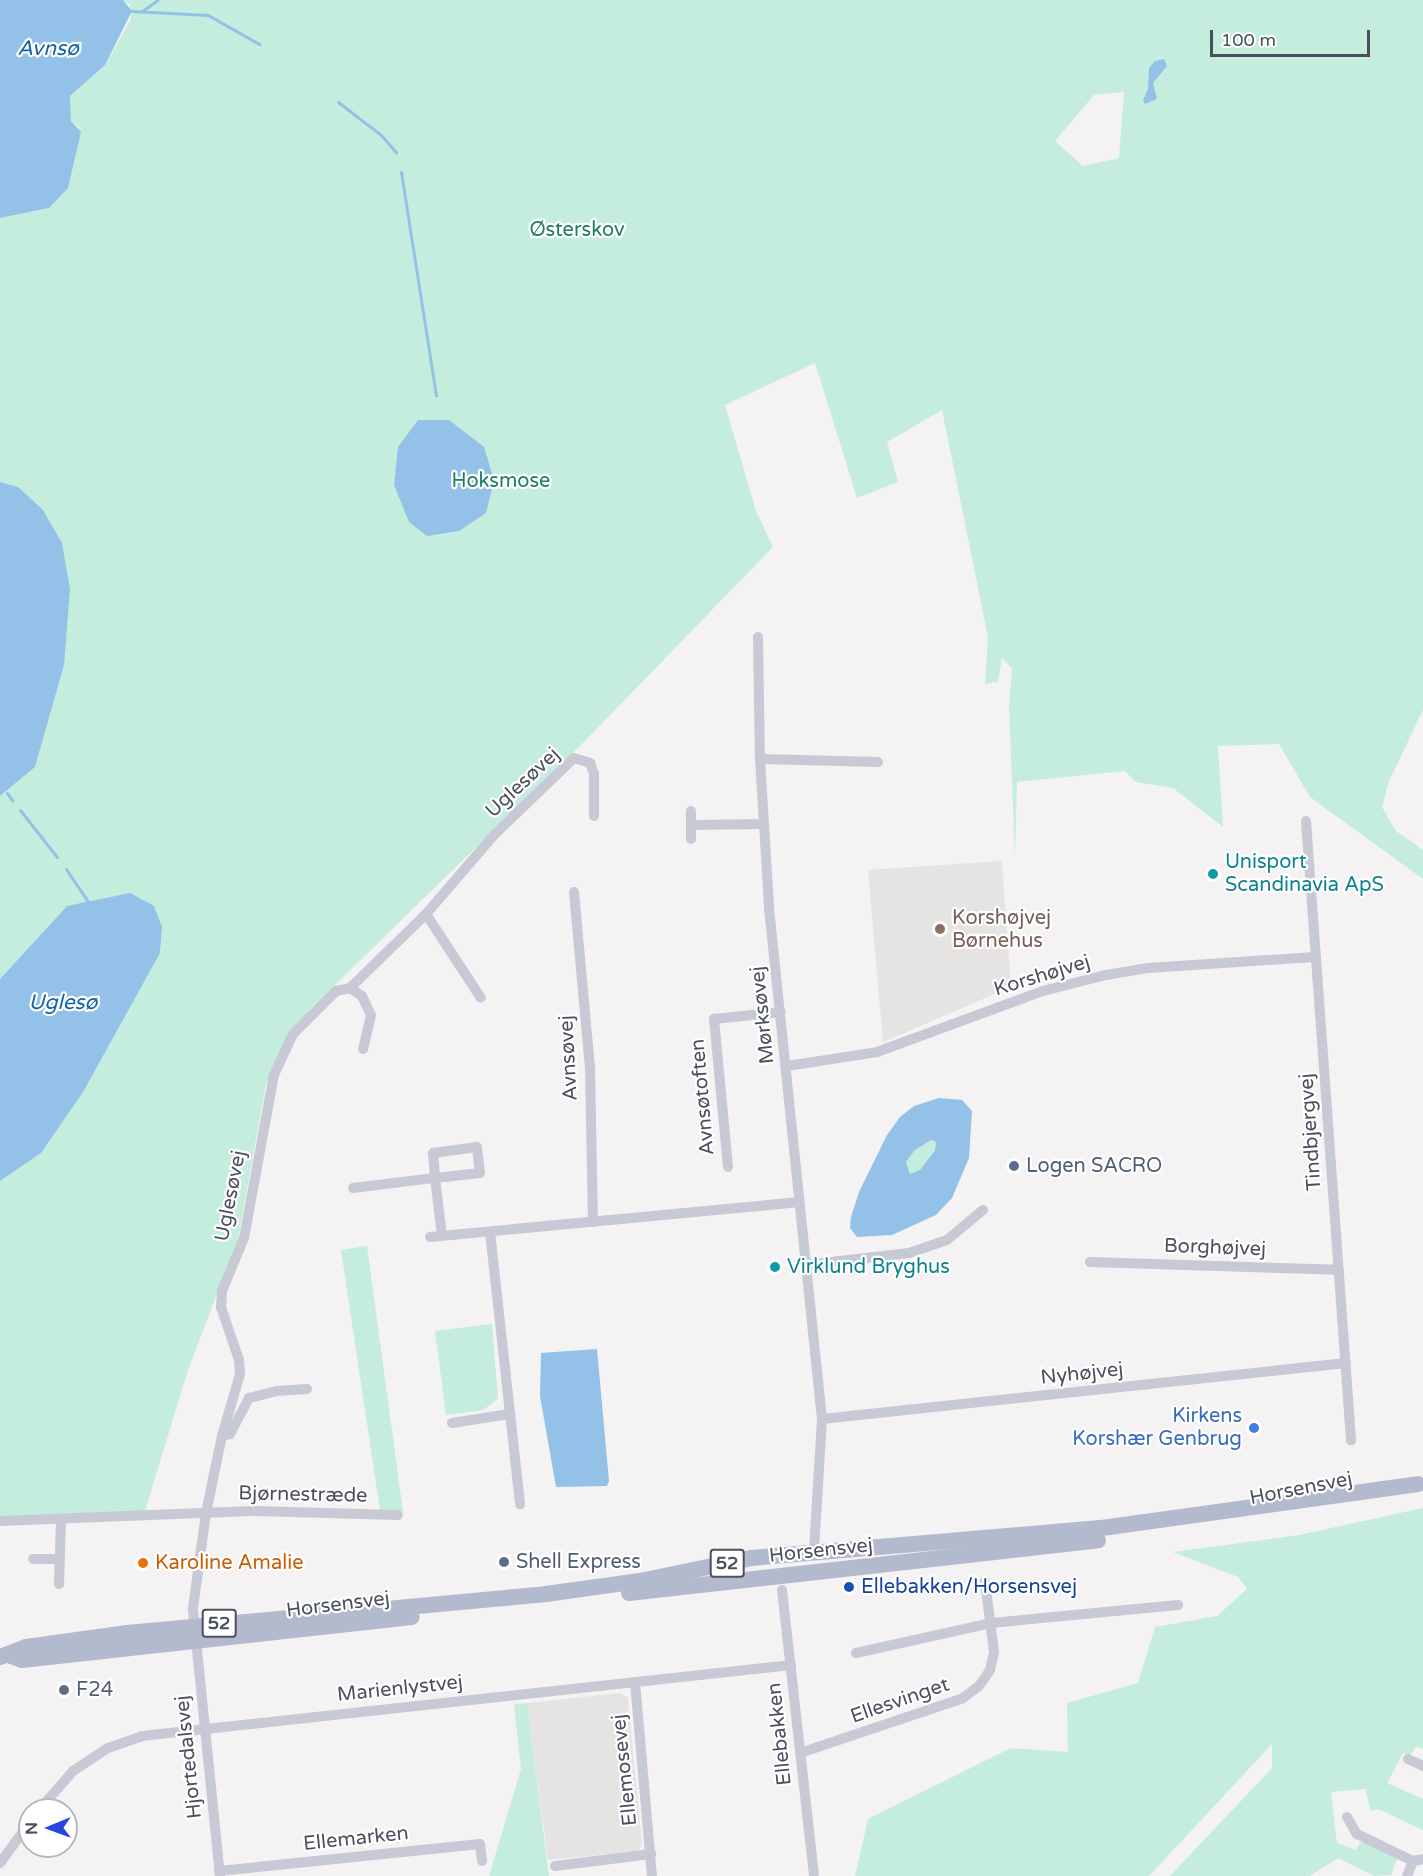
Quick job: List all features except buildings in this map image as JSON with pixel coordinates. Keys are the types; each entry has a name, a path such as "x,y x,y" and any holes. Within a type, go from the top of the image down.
{"main road":[{"name":"Horsensvej","path":"6,1657 22,1660 194,1634 546,1594 640,1581 751,1558 1120,1526 1421,1483"},
{"name":"Horsensvej","path":"194,1634 718,1583 1207,1527 1334,1507 1421,1483"},
{"name":"52","path":"718,1583 777,1568 814,1551 821,1557 838,1560 899,1563"},
{"name":"52","path":"718,1583 767,1585 782,1590"}],"street":[{"name":"Mørksøvej","path":"758,637 763,825 822,1419 814,1551"},
{"name":"Uglesøvej","path":"194,1634 195,1580 206,1513 222,1436 240,1374 240,1360 221,1307 222,1291 244,1238 274,1075 294,1034 336,991 350,988 426,914 494,835 574,758 590,763 594,774 594,816"},
{"path":"760,759 878,762"},
{"path":"691,811 691,839"},
{"name":"Tindbjergvej","path":"1306,821 1351,1440"},
{"path":"691,825 763,825"},
{"name":"Avnsøvej","path":"574,892 590,1067 593,1222"},
{"path":"426,914 481,998"},
{"name":"Korshøjvej","path":"787,1066 877,1052 1043,991 1106,975 1148,968 1316,957"},
{"path":"350,988 362,996 371,1015 363,1049"},
{"name":"Avnsøtoften","path":"728,1167 714,1018 781,1012"},
{"path":"353,1188 435,1178 480,1173 477,1148 433,1152 435,1178 442,1236"},
{"path":"430,1237 799,1202"},
{"path":"805,1265 909,1252 947,1240 983,1210"},
{"path":"490,1232 520,1503"},
{"name":"Borghøjvej","path":"1090,1262 1339,1270"},
{"name":"Nyhøjvej","path":"822,1419 1346,1363"},
{"name":"Uglesøvej","path":"222,1436 230,1434 249,1398 277,1390 307,1389"},
{"path":"452,1424 509,1414"},
{"path":"0,1521 206,1513"},
{"name":"Bjørnestræde","path":"206,1513 398,1515"},
{"path":"59,1584 61,1520"},
{"path":"33,1559 60,1559"},
{"name":"Ellesvinget","path":"800,1753 963,1698 979,1686 990,1670 994,1652 985,1582"},
{"name":"Ellebakken","path":"782,1590 814,1874"},
{"path":"856,1653 991,1623 1178,1605"},
{"name":"Hjortedalsvej","path":"194,1634 219,1874"},
{"name":"Marienlystvej","path":"49,1798 73,1771 108,1748 142,1736 791,1665"},
{"name":"Ellemosevej","path":"635,1682 652,1876"},
{"path":"1408,1759 1423,1766"},
{"path":"1347,1817 1357,1834 1418,1860 1407,1876"},
{"path":"0,1863 18,1838"},
{"name":"Ellemarken","path":"219,1874 480,1844 482,1861"},
{"path":"555,1866 651,1854"}],"shaded area":[{"name":"Korshøjvej Børnehus","path":"1002,861 1011,987 883,1042 868,870"},
{"path":"620,1693 628,1698 642,1845 638,1851 548,1860 527,1703"}],"green space":[{"name":"Østerskov","path":"123,0 1423,0 1423,710 1389,781 1382,807 1396,831 1423,850 1423,879 1310,797 1279,744 1218,746 1223,827 1173,788 1136,782 1125,771 1017,782 1015,856 1009,706 1012,668 1002,658 998,682 985,684 988,637 942,410 887,442 898,482 857,498 815,363 725,405 756,511 773,547 581,745 308,1011 283,1045 266,1084 238,1239 188,1370 145,1511 0,1517 0,1181 41,1153 160,953 162,928 154,906 67,906 0,979 0,796 35,767 64,665 18,487 0,482 0,218 49,208 79,127 71,121 70,96 105,65 131,19 130,5","holes":["1124,92 1119,158 1083,166 1055,141 1094,95"]},
{"path":"931,1140 936,1142 935,1149 920,1170 910,1175 906,1162 915,1150"},
{"path":"367,1246 403,1512 380,1510 341,1250"},
{"path":"492,1324 498,1399 483,1410 446,1415 435,1331"},
{"path":"1423,1508 1423,1749 1416,1746 1410,1756 1403,1753 1387,1783 1423,1799 1423,1830 1378,1809 1370,1811 1366,1789 1331,1792 1337,1843 1356,1850 1360,1843 1367,1842 1397,1859 1391,1875 1374,1876 1338,1858 1310,1876 1170,1876 1272,1768 1272,1744 1149,1876 855,1876 868,1819 1011,1748 1068,1752 1067,1703 1138,1683 1155,1627 1217,1616 1247,1589 1238,1577 1173,1552 1299,1535"},
{"path":"527,1703 549,1876 489,1876 521,1769 514,1704"}],"water":[{"name":"Avnsø","path":"0,0 123,0 132,11 105,65 70,96 71,121 81,132 68,188 49,208 0,218"},
{"path":"1164,59 1167,66 1153,83 1157,99 1145,104 1143,101 1148,89 1149,68 1155,61"},
{"path":"418,420 449,420 484,447 494,480 486,513 459,531 427,536 409,522 394,485 398,447"},
{"path":"0,482 18,487 43,510 62,543 70,589 64,665 35,767 0,796"},
{"name":"Uglesø","path":"130,893 154,906 162,927 160,953 83,1092 41,1153 0,1181 0,979 67,906"},
{"path":"939,1098 962,1100 972,1111 969,1158 952,1198 936,1215 892,1235 857,1237 850,1228 859,1192 887,1135 900,1117 914,1106","holes":["931,1140 936,1142 935,1150 920,1170 910,1174 906,1162 915,1150"]},
{"path":"597,1349 609,1481 607,1486 556,1487 540,1396 541,1353"}],"waterway":[{"path":"142,11 158,0"},
{"path":"132,11 208,15 259,44"},
{"path":"338,102 381,135 396,152"},
{"path":"401,172 436,395"},
{"path":"7,793 12,800"},
{"path":"20,810 57,857"},
{"path":"66,869 88,902"}],"place":[{"name":"Unisport Scandinavia ApS","path":"1213,874"},
{"name":"Korshøjvej Børnehus","path":"940,929"},
{"name":"Logen SACRO","path":"1014,1166"},
{"name":"Virklund Bryghus","path":"775,1267"},
{"name":"Kirkens Korshær Genbrug","path":"1254,1428"},
{"name":"Shell Express","path":"504,1562"},
{"name":"Karoline Amalie","path":"143,1563"},
{"name":"Ellebakken/Horsensvej","path":"849,1587"},
{"name":"F24","path":"64,1690"}],"park label":[{"name":"Hoksmose","path":"501,481"}]}
